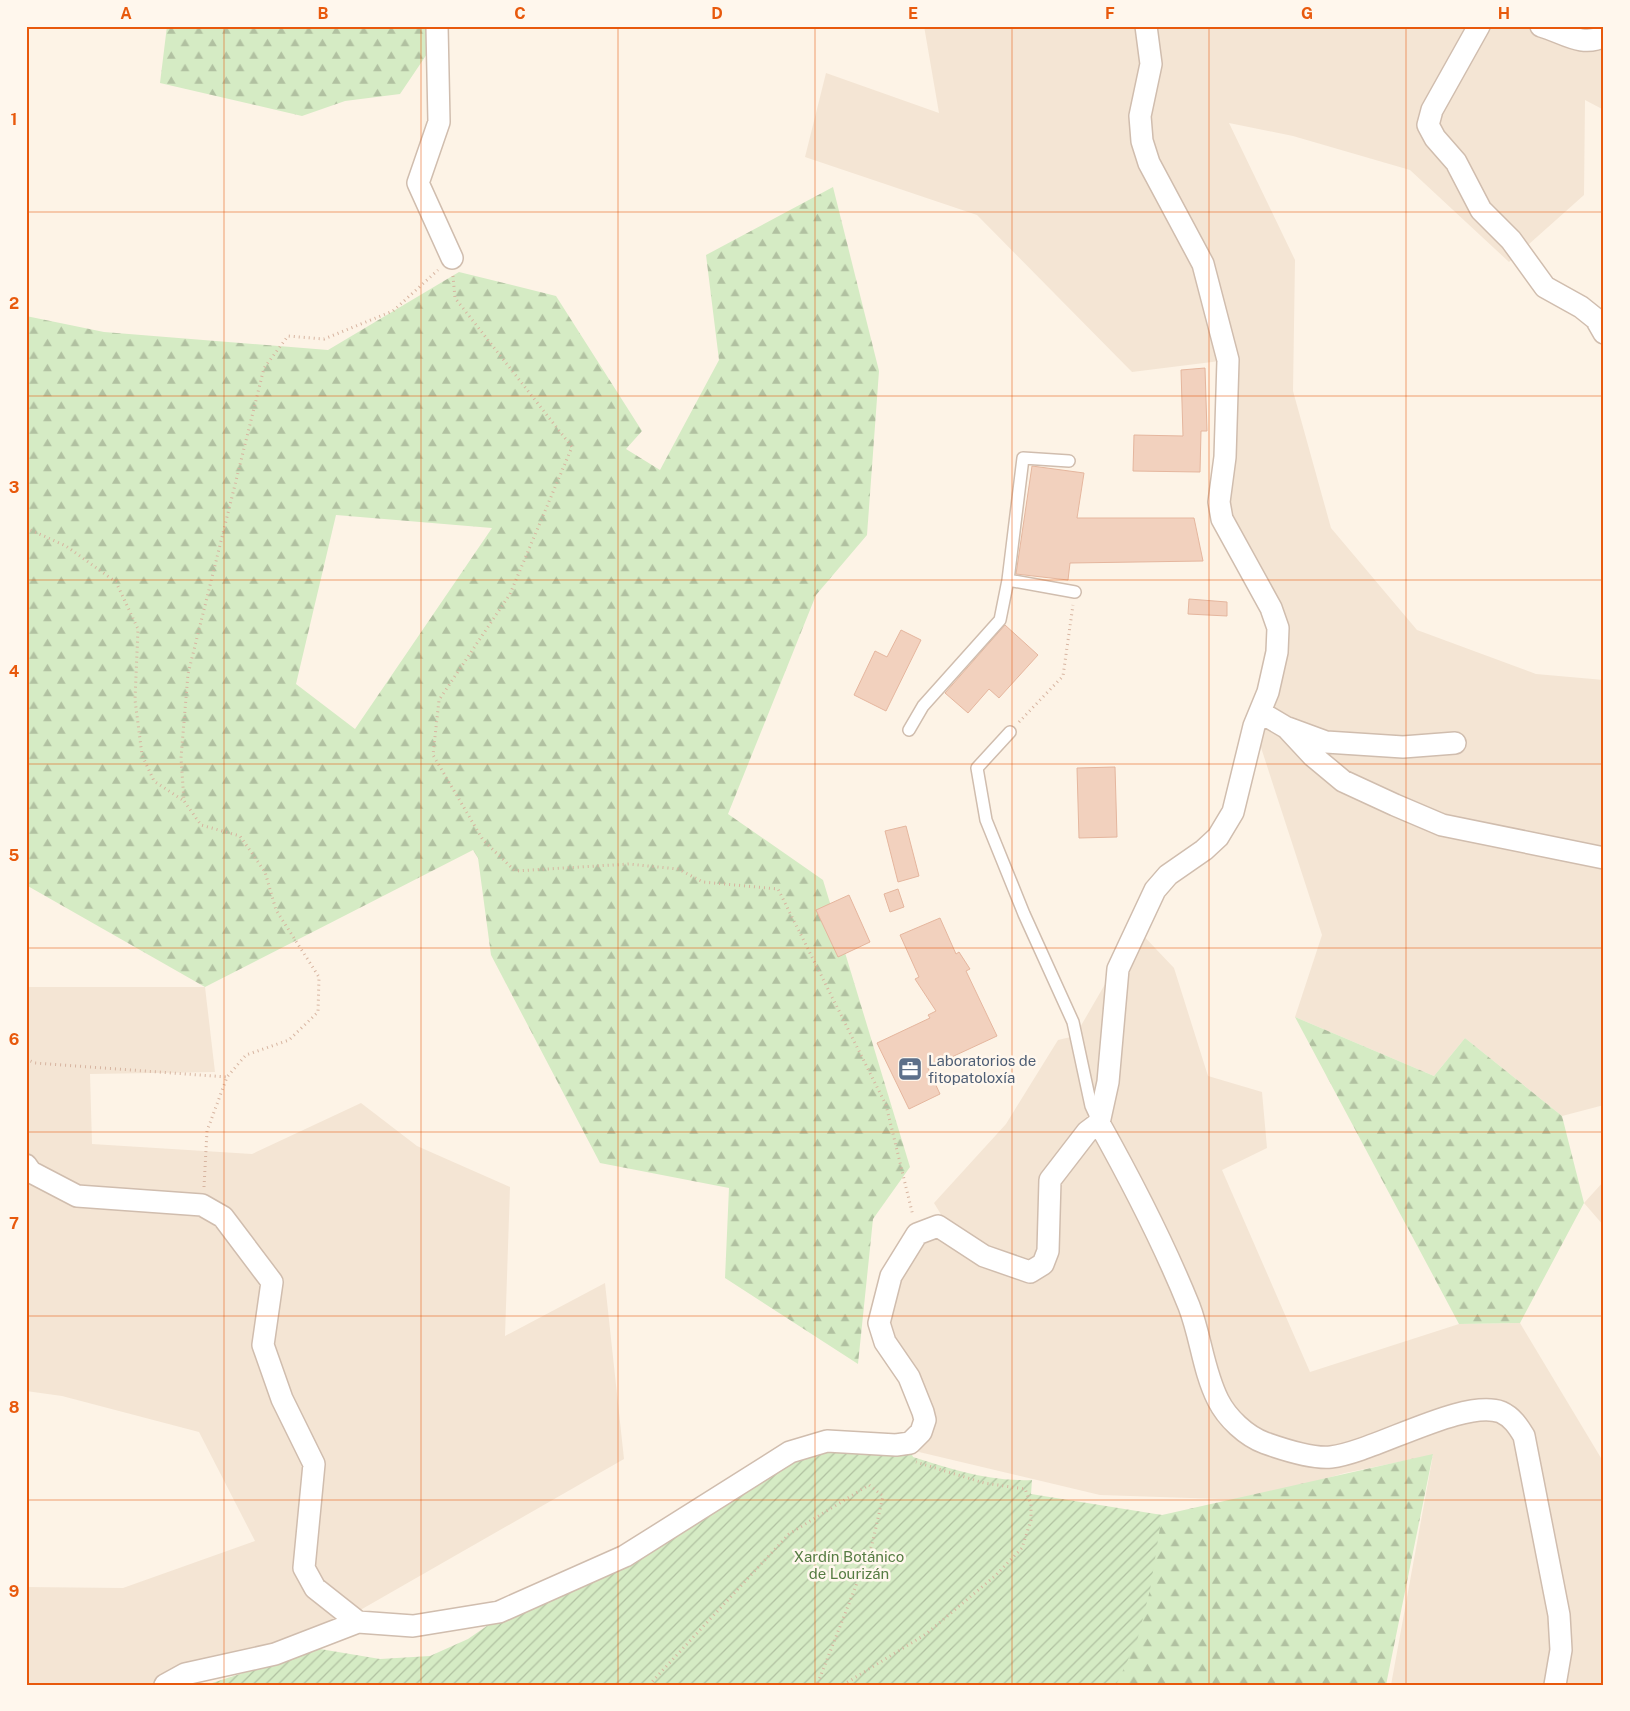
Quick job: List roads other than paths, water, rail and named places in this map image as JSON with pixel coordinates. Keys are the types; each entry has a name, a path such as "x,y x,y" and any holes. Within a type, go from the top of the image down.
{"street":[{"path":"437,26 439,122 418,183 452,258"},
{"path":"165,1685 185,1674 275,1654 358,1622 414,1626 499,1612 625,1556 790,1452 827,1441 896,1445 910,1443 921,1432 925,1420 923,1412 909,1377 885,1342 879,1323 892,1276 917,1234 938,1226 984,1256 1030,1272 1043,1264 1048,1251 1050,1180 1087,1132 1099,1123 1108,1082 1118,969 1155,890 1168,875 1204,850 1218,837 1233,812 1254,726 1268,692 1278,652 1278,628 1271,608 1222,519 1220,502 1225,457 1228,360 1203,264 1149,163 1142,141 1140,116 1151,64 1146,26"},
{"path":"1479,26 1432,110 1428,125 1435,138 1456,162 1481,210 1511,240 1545,287 1581,307 1596,319 1604,333"},
{"path":"1542,26 1575,40 1591,41 1604,36"},
{"path":"1260,712 1287,728 1326,742 1403,746 1456,744"},
{"path":"1287,728 1312,756 1343,781 1442,825 1604,858"},
{"path":"1099,1123 1118,1157 1190,1307 1208,1375 1219,1401 1244,1431 1262,1442 1295,1452 1328,1458 1350,1453 1445,1418 1480,1410 1500,1412 1514,1420 1524,1436 1559,1616 1561,1650 1555,1685"},
{"path":"26,1165 30,1172 76,1196 202,1205 223,1217 272,1282 263,1345 282,1399 314,1464 304,1568 315,1588 358,1622"}],"lane":[{"path":"909,730 923,706 1000,620 1008,580 1023,458 1069,461"},
{"path":"1008,580 1075,592"},
{"path":"1010,732 977,768 986,820 1024,914 1073,1022 1091,1106 1099,1123"}],"place":[{"name":"Laboratorios de fitopatoloxía","path":"910,1069"}],"park label":[{"name":"Xardín Botánico de Lourizán","path":"849,1564"}]}
